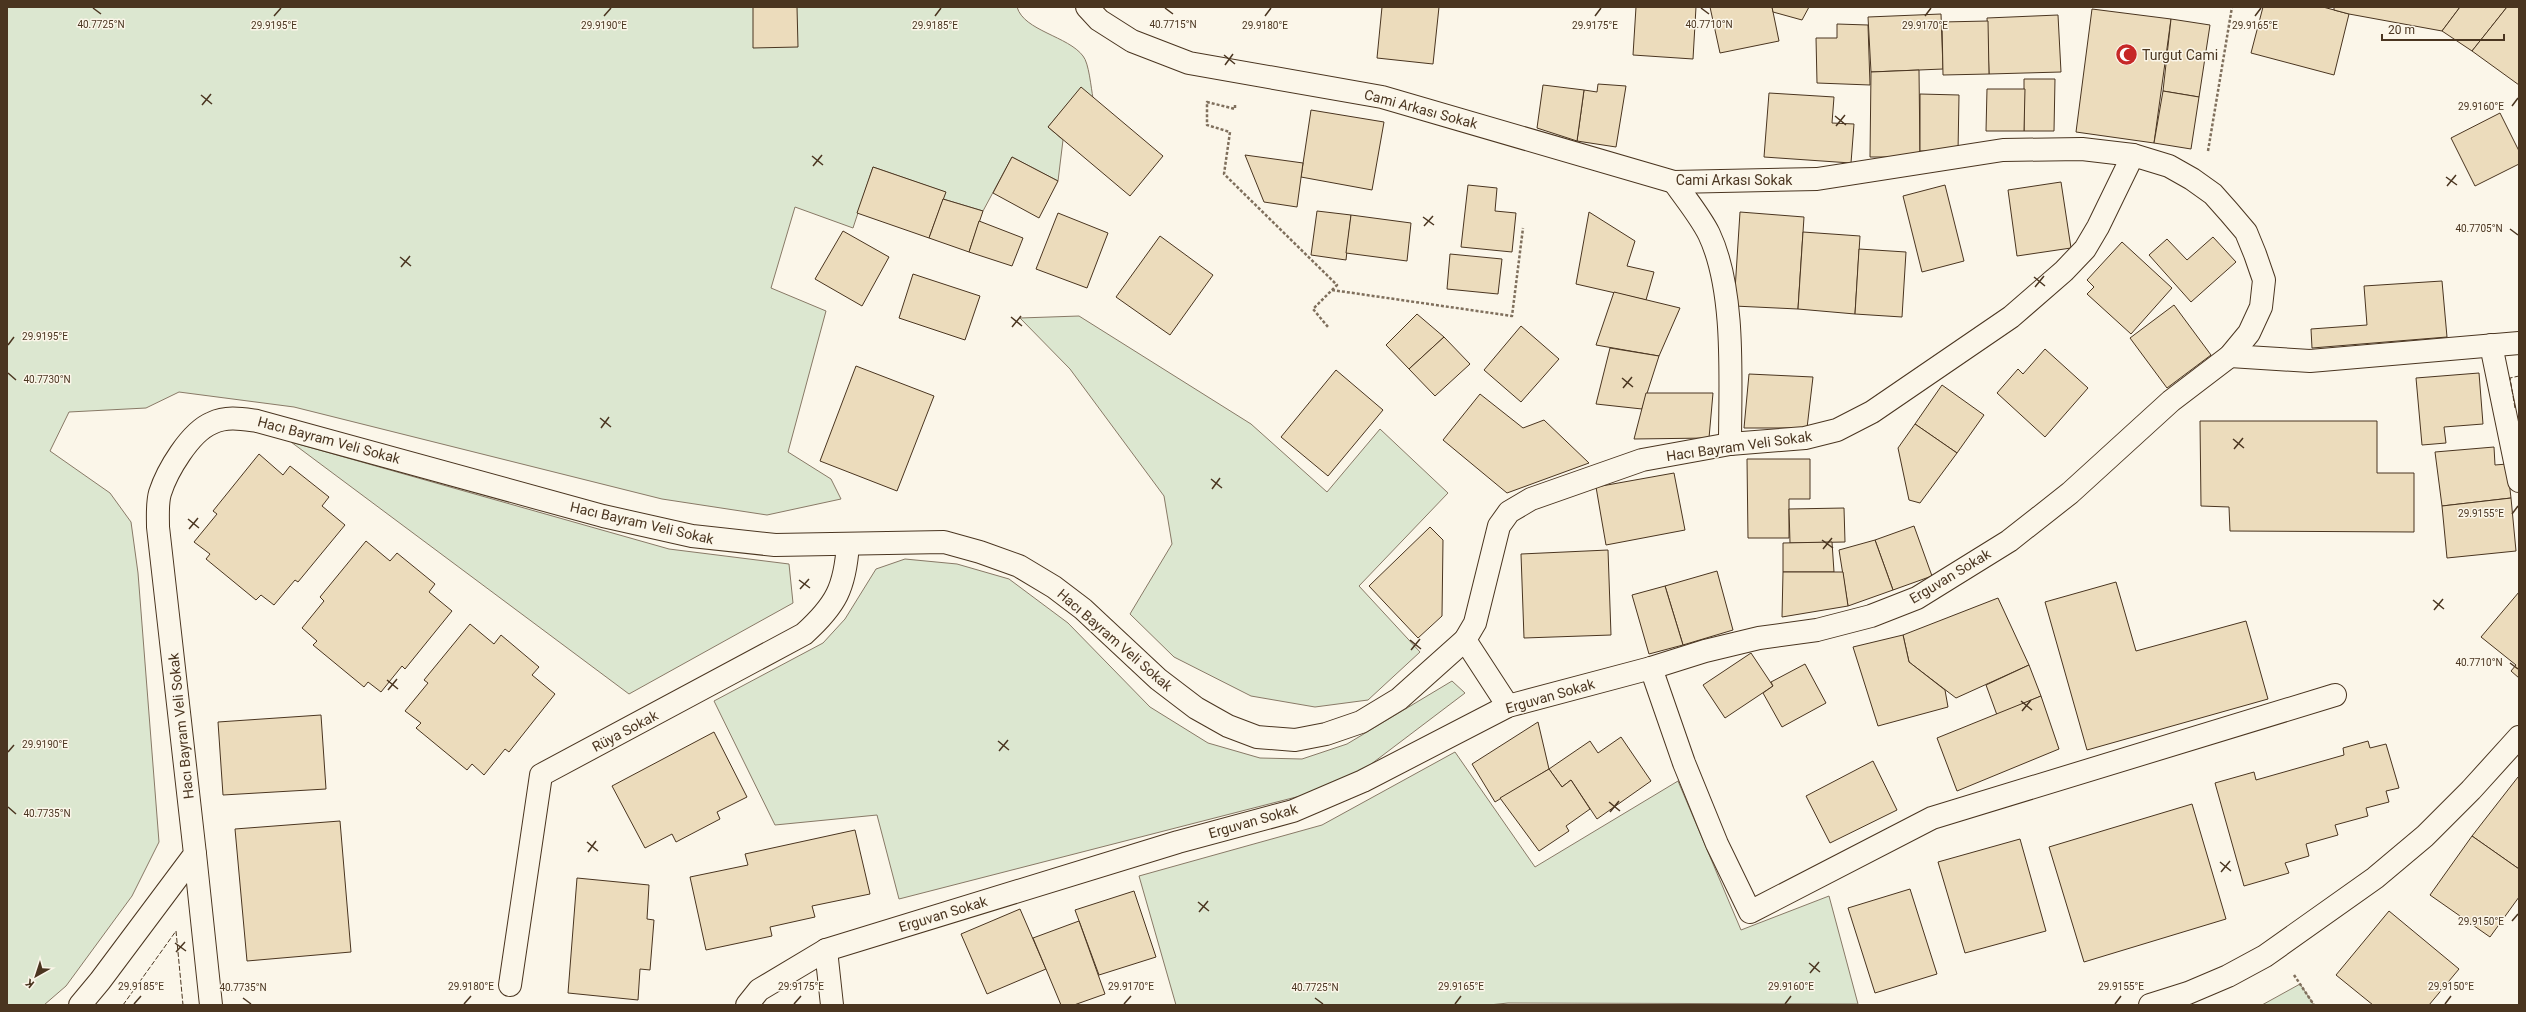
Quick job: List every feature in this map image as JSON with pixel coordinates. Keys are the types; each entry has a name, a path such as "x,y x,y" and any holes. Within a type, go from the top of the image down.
{"street":[{"name":"Cami Arkası Sokak","path":"1087,7 1099,20 1132,41 1189,63 1382,97 1674,182 1817,179 2003,150 2082,149 2133,155 2169,166 2202,186 2212,194 2246,232 2264,280 2261,307 2249,333 2230,356"},
{"name":"Hacı Bayram Veli Sokak","path":"211,1005 158,527 160,494 174,461 198,433 212,423 233,418 257,421 603,516 667,531 718,540 775,545 944,542 980,552 1020,566 1054,587 1083,609 1158,679 1196,708 1228,726 1257,737 1295,740 1326,734 1361,722 1399,699 1465,640 1475,623 1499,526 1509,512 1531,499 1642,460 1730,444 1805,438 1837,430 1872,412 2011,317 2064,271 2085,249 2133,155"},
{"path":"1674,182 1709,234 1719,262 1729,340 1730,444"},
{"path":"2230,356 2310,361 2519,343"},
{"path":"2491,345 2519,482"},
{"name":"Erguvan Sokak","path":"747,1005 759,990 826,950 1178,842 1293,811 1363,781 1508,706 1651,668 1705,651 1759,638 1817,630 1871,616 1917,598 2009,541 2070,493 2171,401 2230,356"},
{"name":"Rüya Sokak","path":"510,985 541,775 804,634 824,616 837,596 846,575 848,544"},
{"path":"1465,640 1508,706"},
{"path":"1651,668 1684,763 1717,844 1750,912 1932,818 2335,695"},
{"path":"2150,1005 2188,993 2228,976 2265,956 2375,878 2425,836 2471,790 2519,737"},
{"path":"80,1005 100,981 195,854"},
{"path":"826,950 832,1005"}],"path":[{"path":"2202,186 2232,7"},
{"path":"1241,72 1234,109 1207,102 1207,125 1230,132 1224,174 1337,284 1313,309 1328,327"},
{"path":"1332,290 1512,316 1523,228"}],"green space":[{"path":"7,7 1017,7 1021,15 1028,22 1067,43 1083,56 1088,70 1093,98 1081,88 1048,127 1063,140 1058,181 1012,157 983,211 943,199 945,192 873,167 853,228 795,207 771,288 826,311 788,452 831,479 841,499 767,515 662,499 294,407 179,392 146,408 69,412 50,451 110,493 131,522 138,573 159,842 132,896 66,986 44,1005 7,1005"},
{"path":"1079,316 1251,424 1327,492 1380,429 1448,493 1359,586 1420,652 1368,700 1315,707 1251,696 1174,657 1130,614 1172,544 1164,496 1070,369 1020,318"},
{"path":"291,442 669,549 789,564 793,603 629,694"},
{"path":"905,559 957,564 1009,579 1068,623 1150,707 1208,743 1260,758 1302,759 1347,744 1452,681 1465,693 1362,771 1308,794 899,899 877,815 775,825 714,701 823,643 845,619 876,569"},
{"path":"1455,752 1535,867 1678,781 1741,930 1829,896 1858,1004 1508,1003 1489,1005 1176,1005 1139,876 1322,825"},
{"path":"2300,984 2314,1005 2262,1005"}],"building":[{"path":"753,7 797,7 798,47 753,48"},
{"path":"1382,7 1439,7 1433,64 1377,58"},
{"path":"1636,7 1696,7 1693,59 1633,55"},
{"path":"1710,7 1772,7 1779,41 1720,53"},
{"path":"1772,7 1809,7 1802,20 1773,12"},
{"path":"2263,7 2323,7 2349,14 2334,75 2251,53"},
{"path":"2334,7 2460,7 2442,31 2349,14 2334,10"},
{"path":"2460,7 2507,7 2472,51 2442,31"},
{"path":"2507,7 2519,7 2519,85 2472,51"},
{"name":"Turgut Cami","path":"2092,9 2171,19 2154,143 2076,132"},
{"path":"1941,14 1943,69 1871,72 1868,17"},
{"path":"2058,15 2061,72 1989,74 1987,18"},
{"path":"2171,19 2210,25 2199,97 2163,91"},
{"path":"1988,21 1989,74 1943,75 1942,22"},
{"path":"1837,24 1868,25 1870,85 1817,83 1816,38 1837,38"},
{"path":"1919,70 1920,157 1870,157 1871,72"},
{"path":"2024,79 2055,79 2054,131 2024,131"},
{"path":"1598,84 1626,86 1616,147 1577,141 1584,90 1597,92"},
{"path":"1543,85 1584,90 1577,141 1537,128"},
{"path":"1081,87 1163,156 1130,196 1048,127"},
{"path":"1987,89 2025,89 2024,131 1986,131"},
{"path":"2163,91 2199,97 2191,149 2154,143"},
{"path":"1769,93 1834,97 1832,123 1854,124 1851,163 1764,157"},
{"path":"1920,94 1959,95 1958,152 1920,151"},
{"path":"1311,110 1384,122 1372,190 1301,177"},
{"path":"2500,113 2519,151 2519,164 2475,186 2451,138"},
{"path":"1245,155 1303,163 1297,207 1264,202"},
{"path":"1012,157 1058,181 1039,218 993,193"},
{"path":"873,167 946,192 929,238 857,213"},
{"path":"2061,182 2071,248 2017,256 2008,190"},
{"path":"1468,185 1497,188 1495,211 1516,213 1512,252 1461,247"},
{"path":"1945,185 1964,261 1922,272 1903,196"},
{"path":"943,199 983,211 969,252 929,238"},
{"path":"1317,211 1351,215 1346,260 1311,255"},
{"path":"1589,212 1635,241 1627,266 1654,272 1646,300 1576,284"},
{"path":"1740,212 1804,217 1798,309 1734,306"},
{"path":"1058,213 1108,233 1087,288 1036,269"},
{"path":"1351,215 1411,223 1407,261 1346,253"},
{"path":"979,221 1023,238 1012,266 969,252"},
{"path":"843,231 889,257 862,306 815,279"},
{"path":"1803,232 1860,236 1855,314 1798,309"},
{"path":"1160,236 1213,275 1170,335 1116,297"},
{"path":"2213,237 2236,262 2191,302 2149,255 2167,239 2187,260"},
{"path":"2122,242 2172,288 2131,334 2087,294 2094,287 2087,280"},
{"path":"1859,249 1906,252 1902,317 1855,314"},
{"path":"1450,254 1502,259 1498,294 1447,289"},
{"path":"913,274 980,296 965,340 899,318"},
{"path":"2442,281 2447,337 2312,348 2311,329 2367,325 2364,286"},
{"path":"1614,292 1680,308 1659,356 1596,345"},
{"path":"2174,305 2211,355 2167,388 2130,338"},
{"path":"1417,314 1444,337 1409,369 1386,345"},
{"path":"1521,326 1559,359 1521,402 1484,370"},
{"path":"1444,337 1470,364 1435,396 1409,369"},
{"path":"1610,348 1659,356 1642,409 1596,404"},
{"path":"2045,349 2088,388 2045,437 1997,393 2018,369 2023,374"},
{"path":"856,366 934,396 897,491 820,461"},
{"path":"1336,370 1383,410 1328,476 1281,437"},
{"path":"2479,373 2483,424 2444,427 2446,443 2422,445 2416,378"},
{"path":"1749,374 1813,377 1807,428 1744,428"},
{"path":"1942,385 1984,415 1957,453 1915,424"},
{"path":"1646,393 1713,393 1709,438 1634,439"},
{"path":"1480,394 1523,428 1544,420 1589,463 1507,493 1443,440"},
{"path":"2200,421 2377,421 2377,473 2414,473 2414,532 2230,531 2229,507 2201,506"},
{"path":"1915,424 1957,453 1920,503 1909,500 1898,448"},
{"path":"2494,447 2495,465 2507,464 2511,498 2442,506 2435,452"},
{"path":"259,454 283,475 290,466 329,497 322,506 345,525 298,582 295,580 274,605 261,595 256,600 206,559 210,554 194,542 217,514 213,511"},
{"path":"1747,459 1810,459 1810,499 1789,499 1789,538 1748,538"},
{"path":"1674,473 1685,530 1606,545 1596,487"},
{"path":"2511,498 2516,551 2447,558 2442,506"},
{"path":"1844,508 1845,542 1790,543 1789,509"},
{"path":"1914,526 1932,576 1893,590 1875,540"},
{"path":"1430,527 1443,540 1442,616 1418,638 1369,586"},
{"path":"1875,540 1893,590 1848,606 1839,550"},
{"path":"366,541 390,561 397,553 435,584 429,592 452,611 405,669 402,666 381,692 368,682 364,687 313,645 317,641 302,628 324,601 320,597"},
{"path":"1832,542 1834,572 1783,572 1783,543"},
{"path":"1608,550 1611,635 1524,638 1521,554"},
{"path":"1717,571 1733,630 1683,645 1665,586"},
{"path":"1783,572 1843,572 1848,606 1782,617"},
{"path":"2116,582 2136,651 2246,621 2268,699 2087,750 2045,602"},
{"path":"1665,586 1683,645 1649,654 1632,595"},
{"path":"2519,592 2519,678 2511,671 2516,665 2481,637"},
{"path":"1998,598 2029,665 1956,698 1909,662 1903,635"},
{"path":"470,624 494,644 501,635 539,667 532,675 555,694 509,752 505,749 484,775 472,764 467,770 416,728 421,723 405,711 428,683 424,680"},
{"path":"1903,635 1909,662 1945,690 1948,707 1878,726 1853,647"},
{"path":"1751,653 1773,686 1725,718 1703,685"},
{"path":"1805,664 1826,703 1782,727 1763,693 1773,686 1771,682"},
{"path":"2029,665 2041,696 1997,715 1986,685"},
{"path":"2041,696 2059,749 1957,791 1937,738"},
{"path":"321,715 326,789 223,795 218,722"},
{"path":"1538,722 1549,769 1495,802 1472,764"},
{"path":"714,732 747,797 717,812 720,819 676,842 672,834 645,848 612,786"},
{"path":"1621,737 1651,781 1597,819 1571,780 1562,787 1549,769 1590,741 1598,753"},
{"path":"2368,741 2370,748 2386,744 2399,788 2386,791 2389,802 2366,808 2368,816 2335,825 2338,835 2306,844 2309,856 2285,863 2289,873 2244,886 2215,783 2254,772 2256,780 2344,755 2343,748"},
{"path":"1873,761 1897,810 1830,843 1806,796"},
{"path":"1549,769 1562,787 1571,780 1590,809 1566,826 1569,831 1539,851 1500,798"},
{"path":"2518,777 2519,778 2519,869 2472,836"},
{"path":"2192,804 2226,919 2084,962 2049,847"},
{"path":"340,821 351,952 247,961 235,829"},
{"path":"855,830 870,894 812,906 815,917 770,927 772,936 706,950 690,877 748,865 745,854"},
{"path":"2472,836 2519,869 2519,897 2490,937 2430,895"},
{"path":"2020,839 2046,931 1965,953 1938,862"},
{"path":"577,878 649,885 647,919 654,920 650,970 640,969 638,1000 568,993"},
{"path":"1910,889 1937,974 1875,993 1848,908"},
{"path":"1134,891 1156,957 1099,975 1075,910"},
{"path":"1020,909 1046,969 987,994 961,934"},
{"path":"2389,911 2459,969 2429,1005 2373,1005 2336,975"},
{"path":"1079,921 1105,994 1074,1005 1061,1005 1033,938"}],"fence":[{"path":"2515,408 2510,378 2519,376"},
{"path":"123,1005 176,931 183,1005"}],"place":[{"name":"Turgut Cami","path":"2126,55"}]}
